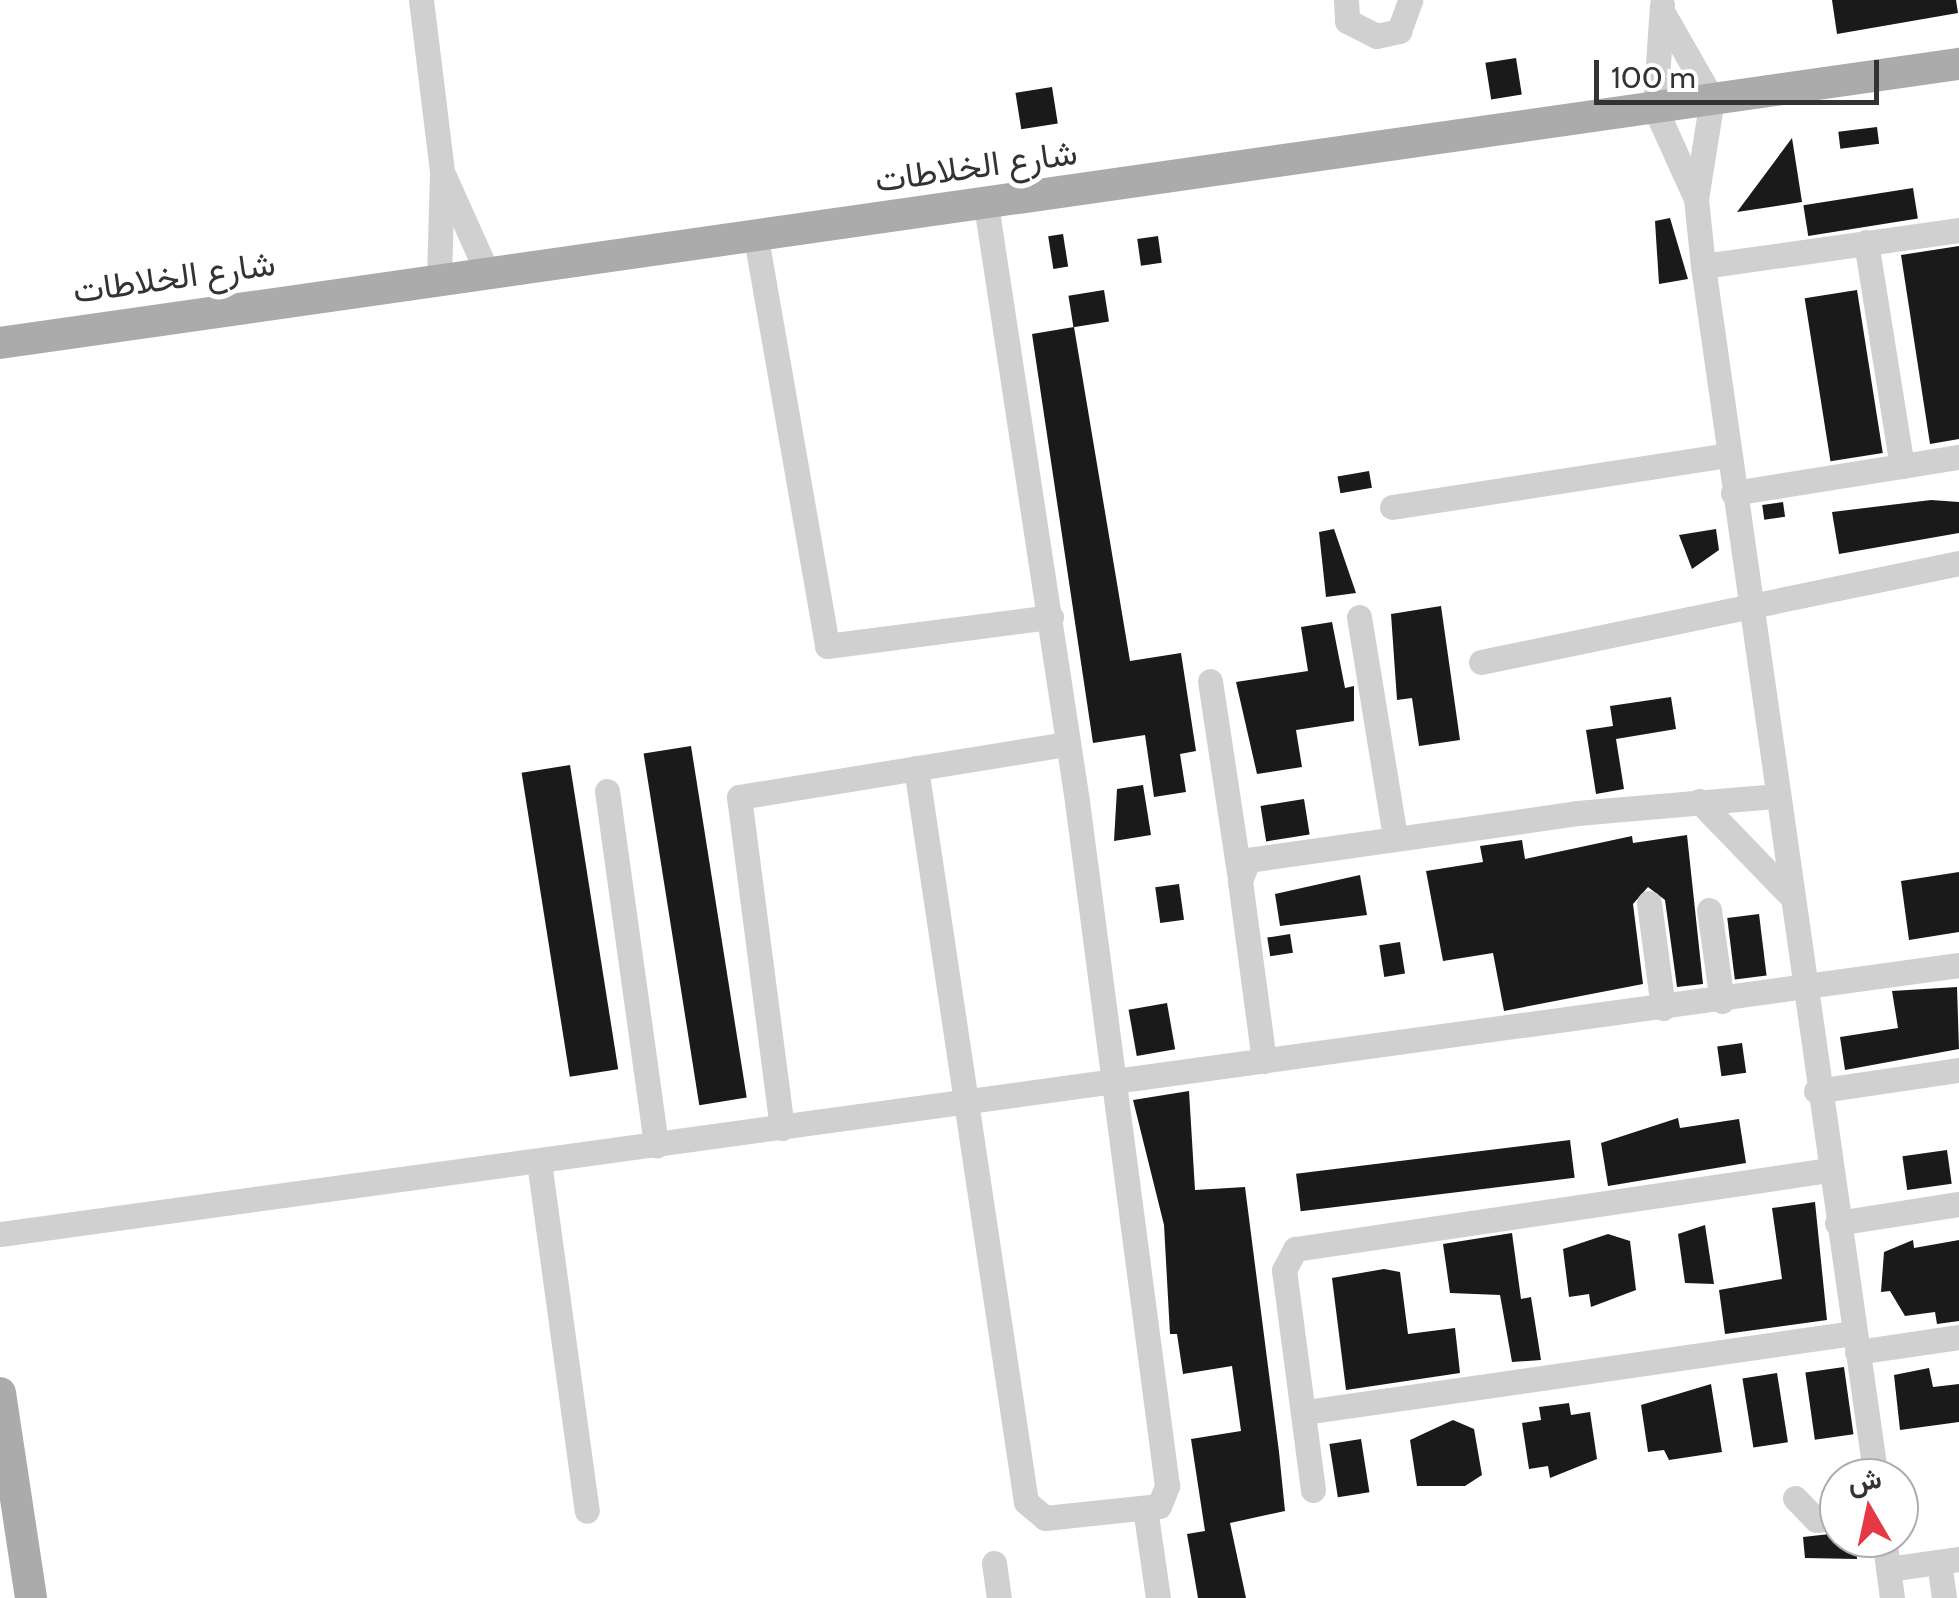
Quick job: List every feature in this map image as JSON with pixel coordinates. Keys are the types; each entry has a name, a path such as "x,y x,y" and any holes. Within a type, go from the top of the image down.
{"main road":[{"name":"شارع الخلاطات","path":"1,342 487,272 756,238 1959,64"},
{"path":"0,1393 31,1598"}],"street":[{"path":"421,0 442,172 440,279"},
{"path":"1346,0 1346,21 1376,36 1399,30 1410,0"},
{"path":"1662,6 1712,100 1696,199 1703,266 1801,992 1873,1458"},
{"path":"1662,6 1652,63 1655,108 1696,199"},
{"path":"442,172 487,272"},
{"path":"916,768 1030,1511 1058,1518 1164,1504 1168,1492 1051,617 986,205"},
{"path":"1703,266 1959,230"},
{"path":"756,238 827,646 1051,617"},
{"path":"1866,242 1902,466"},
{"path":"1392,507 1728,454"},
{"path":"1733,493 1959,457"},
{"path":"1481,662 1959,563"},
{"path":"1359,617 1395,838"},
{"path":"1210,681 1264,1061"},
{"path":"782,1128 738,797 1068,744"},
{"path":"607,791 656,1146"},
{"path":"1240,881 1256,858 1699,801 1774,796"},
{"path":"1699,801 1787,892"},
{"path":"1648,903 1663,1008"},
{"path":"1709,910 1722,1001"},
{"path":"0,1234 1264,1061 1801,992 1959,966"},
{"path":"1816,1091 1959,1070"},
{"path":"540,1162 587,1512"},
{"path":"1312,1490 1284,1270 1295,1248 1829,1170"},
{"path":"1837,1223 1959,1204"},
{"path":"1305,1412 1856,1342 1959,1337"},
{"path":"1794,1498 1819,1520"},
{"path":"1145,1508 1158,1598"},
{"path":"1887,1558 1892,1598"},
{"path":"1888,1568 1949,1561 1944,1598"},
{"path":"994,1563 999,1598"}],"building":[{"path":"1832,0 1956,0 1958,13 1837,34"},
{"path":"1516,58 1522,95 1491,99 1485,63"},
{"path":"1052,87 1058,124 1021,129 1015,93"},
{"path":"1877,127 1879,144 1840,149 1838,132"},
{"path":"1792,138 1802,202 1737,212"},
{"path":"1913,188 1918,219 1808,236 1803,205"},
{"path":"1670,218 1688,279 1659,284 1655,221"},
{"path":"1063,234 1068,267 1053,269 1048,236"},
{"path":"1158,236 1162,263 1141,266 1137,239"},
{"path":"1959,246 1959,439 1930,444 1901,255"},
{"path":"1104,290 1109,322 1073,327 1068,296"},
{"path":"1857,290 1883,453 1830,461 1805,298"},
{"path":"1074,327 1130,661 1181,653 1196,751 1180,754 1186,792 1154,797 1145,735 1093,743 1032,334"},
{"path":"1369,471 1372,488 1340,493 1337,477"},
{"path":"1931,500 1959,502 1959,533 1839,554 1832,512"},
{"path":"1783,502 1785,517 1764,520 1762,505"},
{"path":"1334,529 1356,593 1326,597 1319,532"},
{"path":"1716,529 1719,550 1692,569 1679,535"},
{"path":"1441,606 1460,740 1419,746 1412,698 1397,700 1391,614"},
{"path":"1332,622 1345,688 1354,686 1354,721 1296,730 1302,767 1257,774 1236,682 1308,671 1301,627"},
{"path":"1671,697 1676,729 1616,739 1624,789 1596,794 1586,730 1613,726 1610,706"},
{"path":"691,746 747,1098 699,1105 644,754"},
{"path":"570,765 618,1069 570,1077 522,773"},
{"path":"1143,785 1151,835 1114,841 1117,789"},
{"path":"1304,799 1310,835 1266,841 1261,806"},
{"path":"1687,835 1703,984 1677,987 1665,900 1648,887 1633,904 1643,984 1504,1011 1493,953 1443,961 1426,871 1483,862 1480,846 1522,840 1525,859 1632,836 1633,843"},
{"path":"1959,872 1959,932 1909,940 1901,881"},
{"path":"1360,875 1367,915 1280,926 1275,894"},
{"path":"1179,884 1184,920 1160,923 1155,887"},
{"path":"1759,914 1767,976 1735,979 1727,918"},
{"path":"1290,934 1293,953 1270,956 1267,938"},
{"path":"1400,942 1405,974 1384,977 1379,945"},
{"path":"1957,987 1959,1049 1845,1070 1840,1037 1898,1028 1892,991"},
{"path":"1167,1003 1175,1049 1137,1056 1129,1010"},
{"path":"1742,1043 1746,1073 1721,1076 1717,1046"},
{"path":"1189,1091 1195,1190 1245,1187 1279,1452 1285,1511 1230,1523 1246,1598 1198,1598 1187,1534 1205,1531 1191,1439 1241,1431 1232,1366 1183,1374 1177,1334 1170,1334 1164,1225 1133,1100"},
{"path":"1678,1118 1680,1128 1739,1119 1746,1163 1608,1186 1601,1143"},
{"path":"1570,1140 1575,1178 1301,1211 1296,1174"},
{"path":"1947,1150 1952,1184 1907,1190 1902,1156"},
{"path":"1815,1202 1827,1320 1725,1334 1719,1290 1782,1279 1772,1208"},
{"path":"1705,1225 1714,1284 1685,1283 1678,1234"},
{"path":"1512,1233 1521,1299 1531,1297 1541,1360 1512,1362 1500,1295 1450,1293 1443,1244"},
{"path":"1608,1234 1630,1241 1636,1290 1591,1307 1589,1294 1569,1297 1563,1249"},
{"path":"1913,1240 1914,1248 1959,1240 1959,1321 1937,1324 1935,1312 1905,1316 1890,1291 1881,1292 1884,1252"},
{"path":"1384,1269 1400,1272 1408,1334 1455,1328 1460,1373 1346,1390 1332,1278"},
{"path":"1844,1367 1853,1434 1815,1440 1805,1372"},
{"path":"1929,1368 1933,1387 1959,1384 1959,1422 1900,1430 1894,1375"},
{"path":"1777,1373 1788,1442 1753,1448 1742,1378"},
{"path":"1711,1384 1722,1452 1669,1460 1664,1450 1648,1452 1641,1405"},
{"path":"1569,1403 1571,1415 1590,1412 1597,1459 1550,1478 1548,1466 1529,1469 1522,1423 1541,1420 1539,1407"},
{"path":"1453,1420 1474,1429 1482,1475 1465,1486 1417,1486 1410,1440"},
{"path":"1361,1439 1369,1492 1338,1497 1329,1444"},
{"path":"1819,1535 1819,1558 1857,1559 1805,1558 1803,1537"}]}
